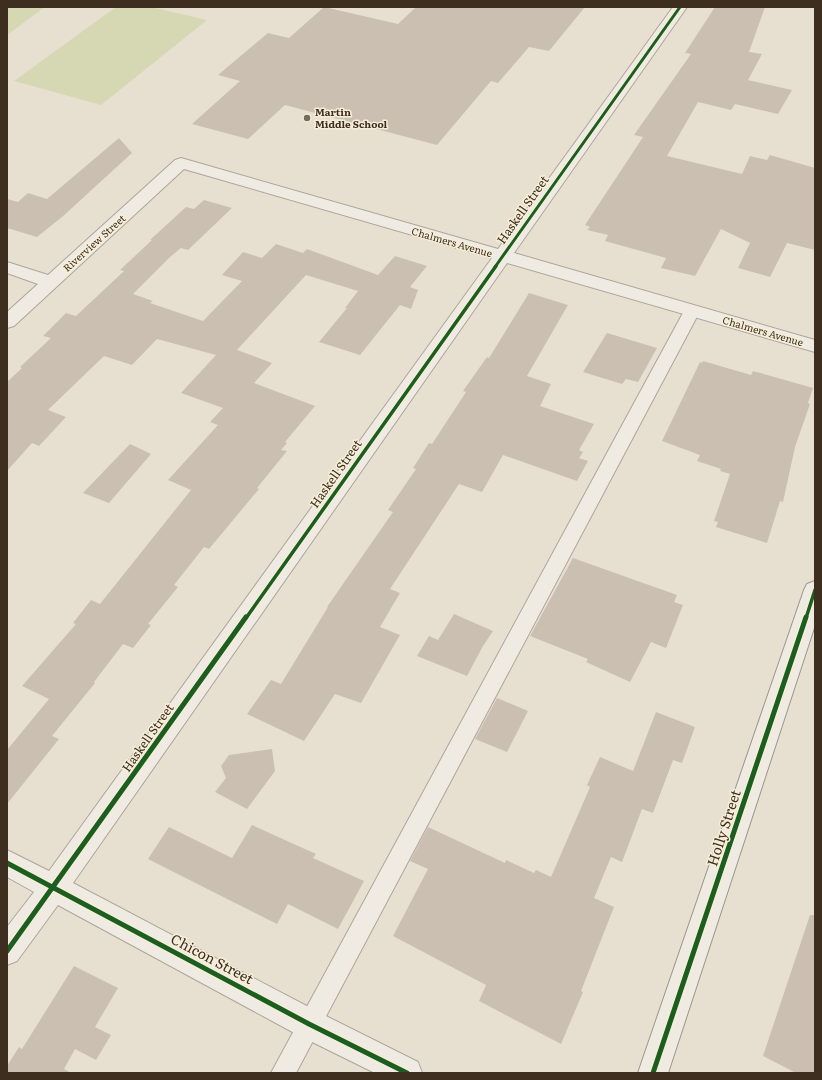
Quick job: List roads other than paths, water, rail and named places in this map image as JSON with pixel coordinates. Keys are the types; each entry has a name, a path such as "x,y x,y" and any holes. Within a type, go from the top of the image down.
{"street":[{"name":"Haskell Street","path":"7,951 680,7"},
{"name":"Chalmers Avenue","path":"181,164 815,346"},
{"name":"Riverview Street","path":"7,322 181,164"},
{"path":"7,267 51,282"},
{"name":"Holly Street","path":"653,1073 815,590"},
{"name":"Chicon Street","path":"7,863 309,1024 407,1073"}],"lane":[{"path":"283,1073 692,310"}],"place":[{"name":"Martin Middle School","path":"307,118"}]}
